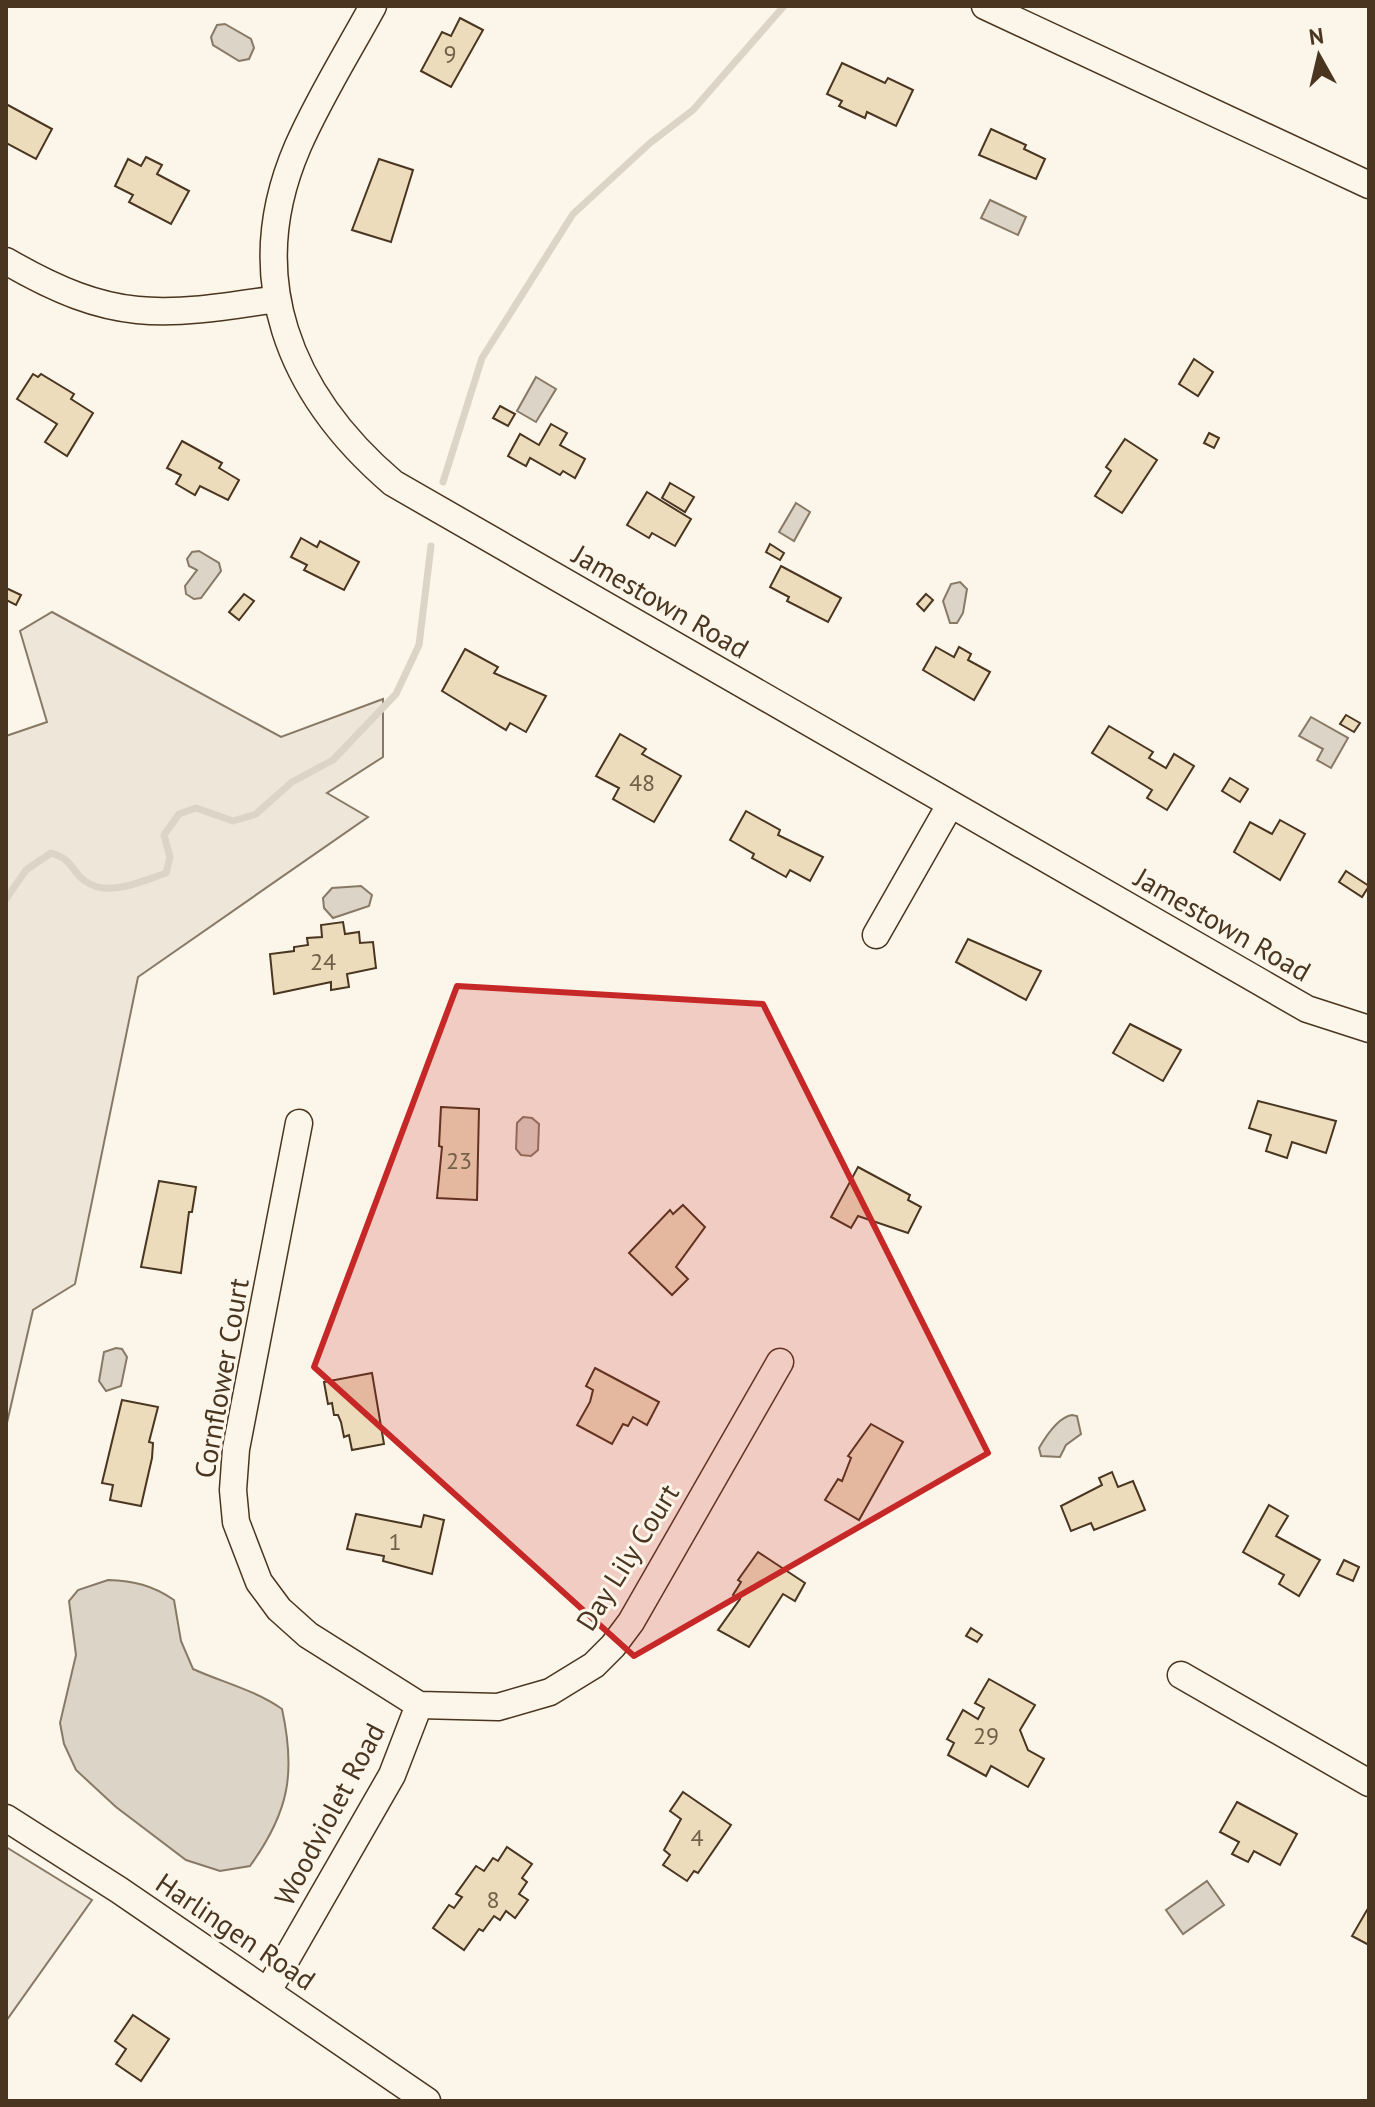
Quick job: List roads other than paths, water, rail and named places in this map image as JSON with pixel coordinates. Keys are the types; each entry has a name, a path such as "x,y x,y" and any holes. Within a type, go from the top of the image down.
{"street":[{"name":"Jamestown Road","path":"373,6 314,114 289,174 277,222 277,299 288,341 319,405 340,434 393,483 1307,1009 1369,1029"},
{"path":"985,6 1369,185"},
{"path":"6,261 73,297 149,313 189,312 277,299"},
{"path":"876,935 950,805"},
{"name":"Cornflower Court","path":"299,1123 236,1449 233,1490 236,1522 259,1582 279,1609 308,1635 419,1705"},
{"name":"Day Lily Court","path":"419,1705 498,1707 530,1699 594,1665 631,1622 780,1362"},
{"path":"1181,1675 1369,1783"},
{"name":"Woodviolet Road","path":"268,1991 392,1775 419,1705"},
{"name":"Harlingen Road","path":"6,1818 268,1991 427,2101"}],"waterway":[{"path":"443,482 482,358 573,214 650,143 693,110 784,6"},
{"path":"6,899 26,870 51,853 68,862 85,881 104,888 136,884 166,873 170,857 164,835 179,814 196,808 233,821 256,814 292,782 333,760 396,694 419,645 431,546"}]}
